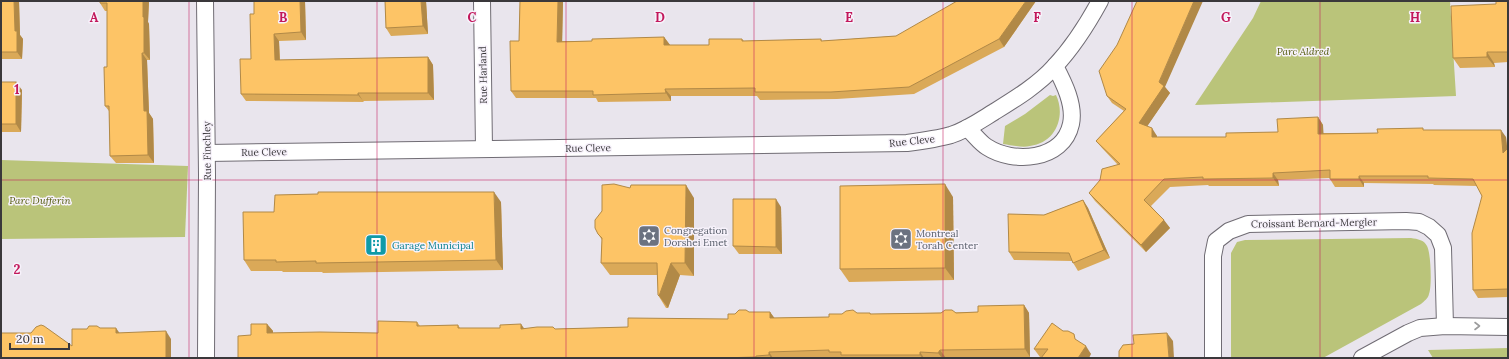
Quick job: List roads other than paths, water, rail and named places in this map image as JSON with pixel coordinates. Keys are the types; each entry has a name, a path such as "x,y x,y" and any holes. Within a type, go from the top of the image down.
{"street":[{"name":"Rue Finchley","path":"205,1 207,153 206,358"},
{"name":"Rue Harland","path":"482,1 484,149"},
{"name":"Rue Cleve","path":"207,153 907,143 938,138 968,128 1036,84 1055,66 1090,18 1100,1"},
{"path":"968,128 986,147 1000,154 1018,157 1036,156 1050,151 1064,140 1070,125 1071,108 1063,82 1055,66"},
{"name":"Croissant Bernard-Mergler","path":"1213,358 1213,256 1216,242 1229,231 1248,224 1406,221 1419,222 1429,227 1438,235 1443,248 1445,326"},
{"path":"1362,358 1408,332 1420,328 1445,326 1508,327"}],"place":[{"name":"Congregation Dorshei Emet","path":"649,236"},
{"name":"Montreal Torah Center","path":"901,239"},
{"name":"Garage Municipal","path":"376,245"}],"park label":[{"name":"Parc Aldred","path":"1303,51"},
{"name":"Parc Dufferin","path":"40,200"}]}
